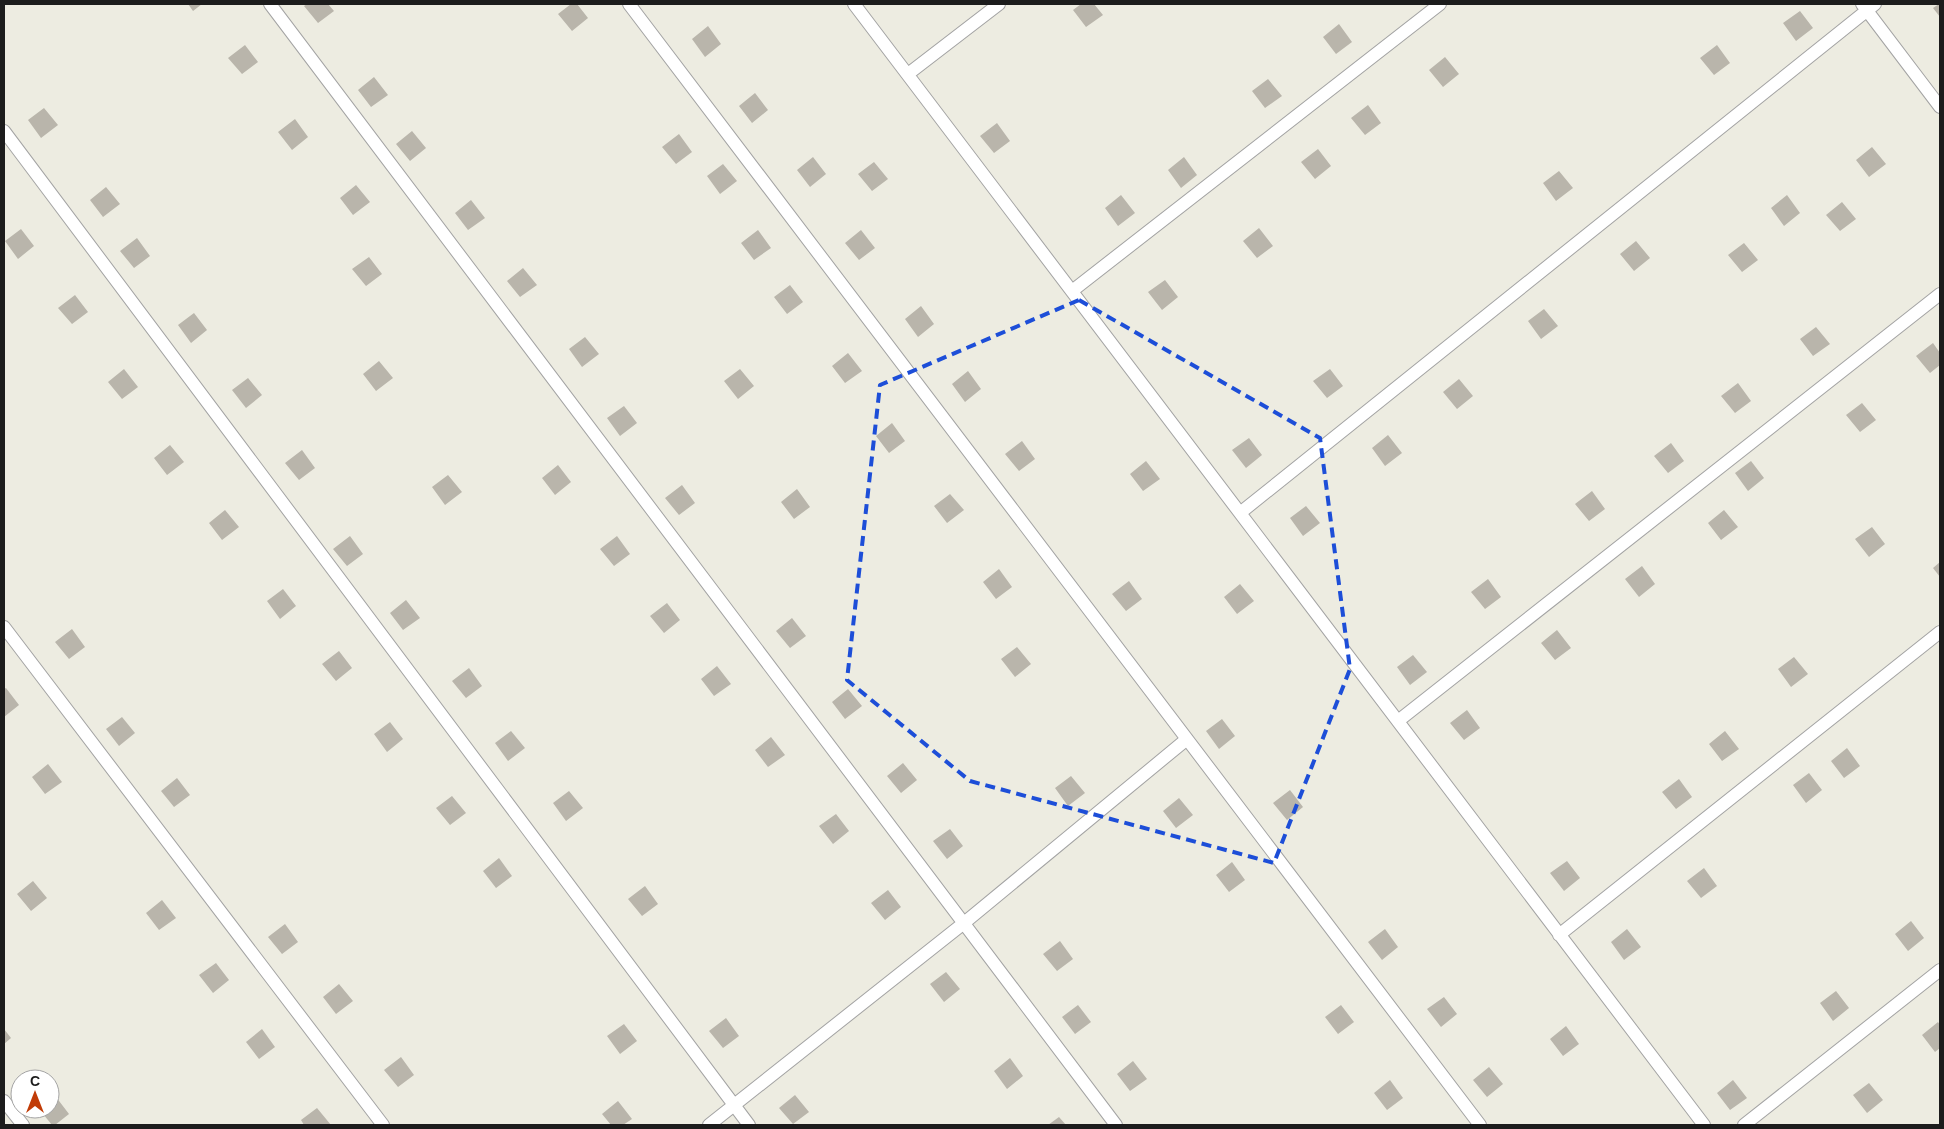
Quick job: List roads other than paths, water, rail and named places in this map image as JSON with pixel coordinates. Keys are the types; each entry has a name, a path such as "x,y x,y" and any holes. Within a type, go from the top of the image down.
{"lane":[{"path":"270,4 1116,1125"},
{"path":"629,4 1480,1125"},
{"path":"854,4 1704,1125"},
{"path":"908,74 999,4"},
{"path":"1072,291 1440,4"},
{"path":"1240,512 1868,6 1940,107"},
{"path":"4,131 749,1125"},
{"path":"1398,721 1940,294"},
{"path":"4,627 383,1125"},
{"path":"1559,935 1940,632"},
{"path":"709,1125 964,923 1187,739"},
{"path":"1744,1125 1940,970"},
{"path":"4,1101 22,1125"}]}
